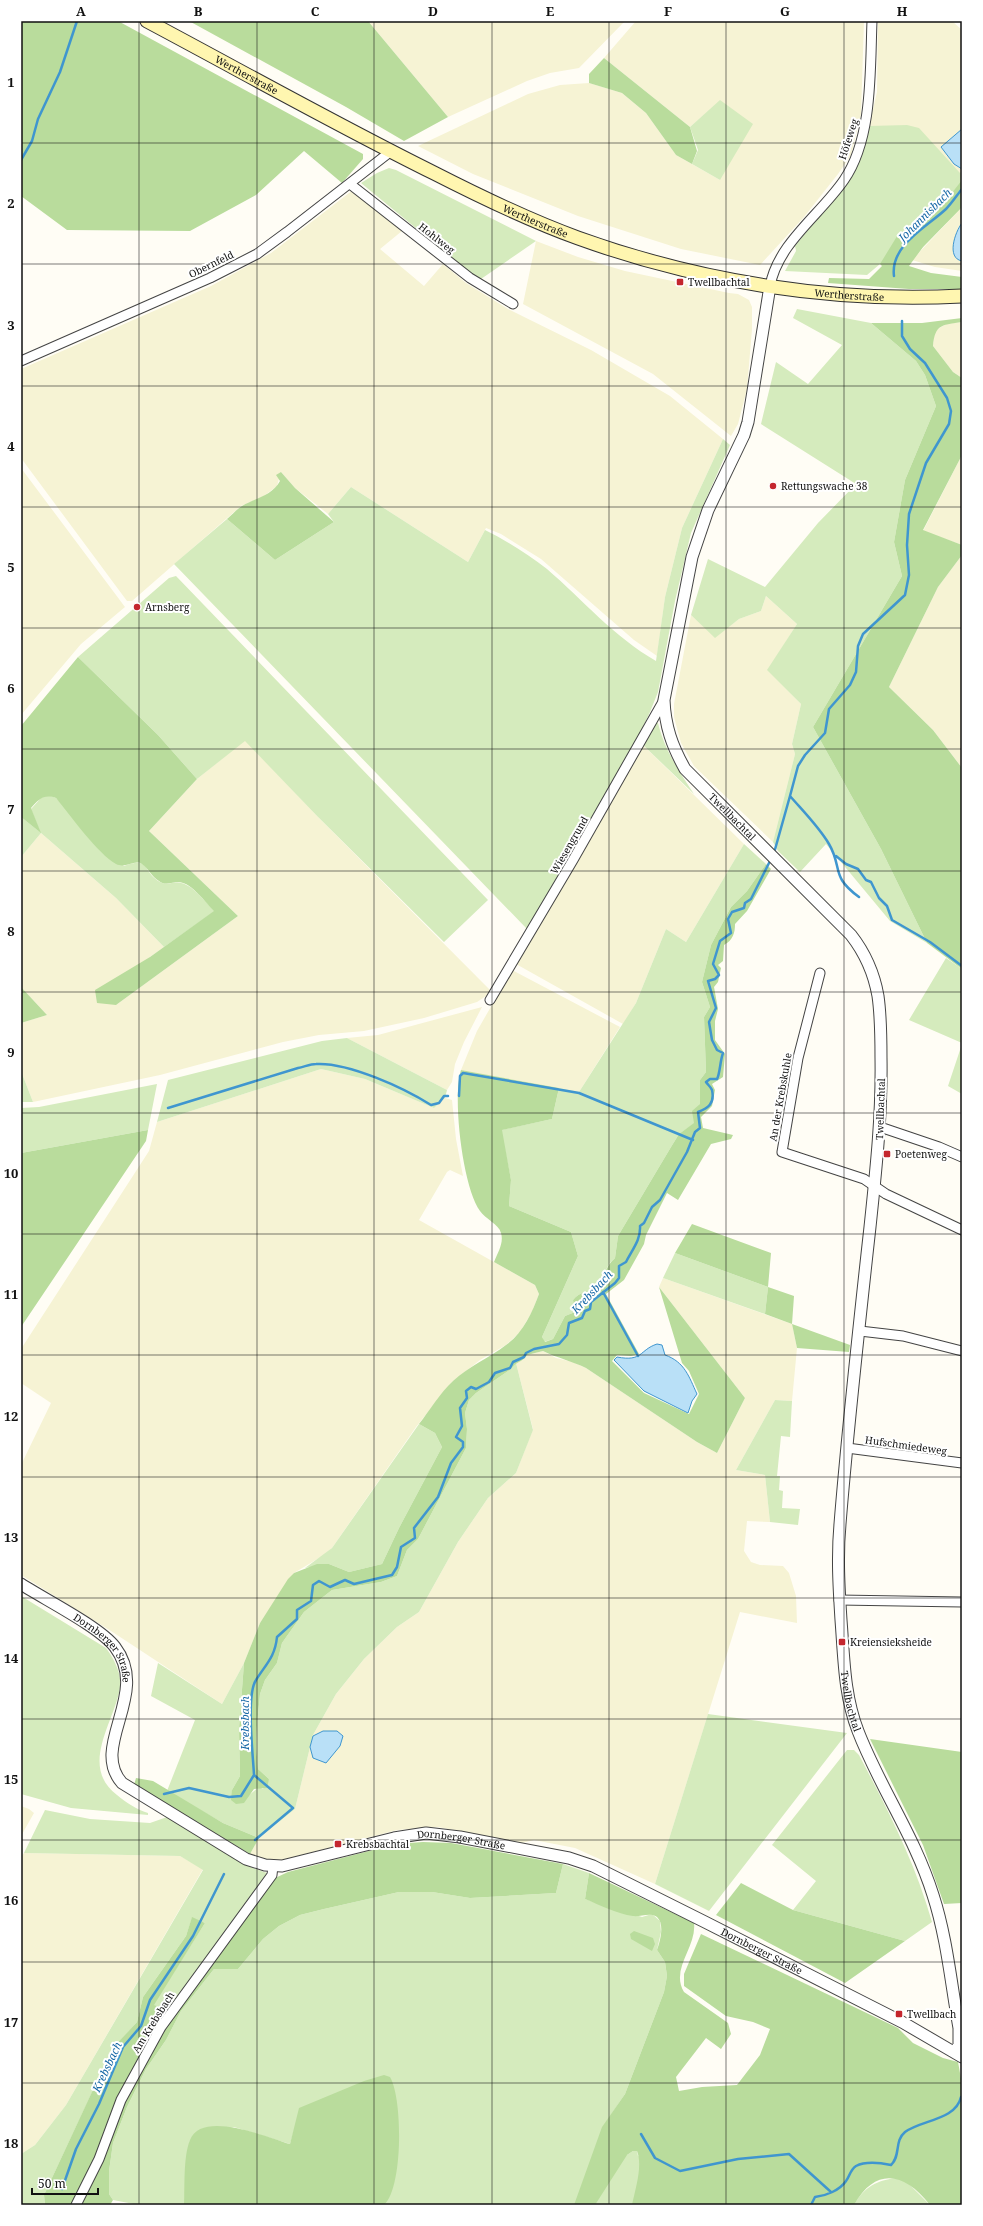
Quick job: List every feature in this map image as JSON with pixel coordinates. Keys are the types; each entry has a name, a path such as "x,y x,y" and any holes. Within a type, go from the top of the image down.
{"main road":[{"name":"Wertherstraße","path":"147,21 390,152 500,206 579,238 650,260 727,278 770,286 860,296 962,296"}],"street":[{"name":"Höfeweg","path":"770,286 775,266 844,180 854,159 868,112 872,21"},
{"name":"Obernfeld","path":"21,361 210,278 257,254 390,152"},
{"name":"Hohlweg","path":"350,184 470,278 513,304"},
{"name":"Twellbachtal","path":"770,286 748,422 744,435 708,510 692,556 664,700 665,720 669,737 685,769 851,935 863,951 872,972 880,1018 880,1127 838,1548 839,1600 845,1678 855,1721 864,1745 919,1855 941,1925 959,2028 958,2054"},
{"name":"Wiesengrund","path":"490,1000 573,860 664,700"},
{"name":"An der Krebskuhle","path":"820,973 798,1058 782,1152 864,1179 875,1186"},
{"path":"880,1127 939,1147 962,1157"},
{"path":"875,1186 886,1194 962,1230"},
{"path":"860,1331 903,1336 962,1351"},
{"name":"Hufschmiedeweg","path":"847,1448 962,1463"},
{"name":"Dornberger Straße","path":"21,1584 100,1633 114,1646 123,1660 127,1685 112,1752 113,1767 122,1783 246,1859 273,1866 290,1864 394,1838 426,1833 460,1837 569,1858 593,1866 705,1922 902,2022 958,2054"},
{"path":"839,1600 962,1602"},
{"name":"Am Krebsbach","path":"76,2205 99,2159 116,2111 161,2027 272,1875 273,1866"}],"shaded area":[{"path":"368,21 625,21 579,68 550,73 527,81 448,117"},
{"path":"636,21 864,21 861,114 851,155 804,217 760,265 681,249 578,216 473,174 418,146 528,94 560,85 589,83 622,93 646,113 676,155 720,180 720,101 690,127 604,58"},
{"path":"878,21 952,21 962,30 962,176 869,126 877,92"},
{"path":"353,190 402,231 380,249 424,286 443,264 466,283 508,309 591,350 670,396 723,439 682,528 665,597 657,656 634,640 541,559 501,534 486,528 468,562 351,487 328,514 295,488 281,472 277,486 264,496 241,506 132,601 127,601 21,458 21,369 211,286 271,253"},
{"path":"962,207 962,271 935,267 912,260"},
{"path":"536,241 578,257 625,271 738,294 749,300 752,307 752,329 747,389 738,424 731,436 653,374 523,304"},
{"path":"962,322 962,378 953,372 933,346 934,332 946,324"},
{"path":"962,455 962,545 923,531"},
{"path":"21,468 125,607 81,644 21,715"},
{"path":"962,555 962,768 933,730 889,687 938,587"},
{"path":"766,596 797,624 768,670 801,704 792,744 795,754 773,842 694,766 681,743 674,717 674,704 691,615 715,637 739,619 761,611"},
{"path":"245,740 318,817 492,992 477,1002 424,1018 364,1031 319,1035 283,1042 160,1075 33,1102 21,1071 21,1023 47,1015 21,987 21,857 41,833 116,898 164,947 150,957 116,1005 238,916 149,831 197,779"},
{"path":"643,745 744,844 686,942 666,929 636,1003 623,1024 516,964"},
{"path":"512,970 620,1027 579,1092 461,1070 477,1031"},
{"path":"482,1007 464,1042 455,1064 452,1082 447,1090 347,1038 378,1035"},
{"path":"321,1069 365,1079 434,1108 445,1098 452,1100 456,1139 463,1176 450,1170 447,1172 419,1220 535,1285 539,1294 532,1312 520,1332 506,1345 480,1360 452,1382 416,1427 332,1548 324,1555 294,1573 260,1623 244,1663 222,1704 111,1631 21,1575 21,1465 51,1403 21,1383 21,1349 149,1151 157,1122"},
{"path":"663,1278 792,1324 797,1348 792,1401 775,1400 736,1470 765,1475 770,1522 747,1521 744,1551 751,1562 760,1565 783,1566 789,1573 796,1596 797,1623 740,1612 655,1884 575,1848 534,1840 522,1843 438,1827 397,1830 283,1860 265,1859 250,1854 259,1838 295,1809 313,1735 336,1694 364,1659 397,1627 419,1612 458,1542 488,1498 516,1473 533,1429 516,1363 524,1359 527,1355 543,1351 556,1358 573,1362 586,1368 697,1442 717,1453 745,1398 659,1287"},
{"path":"21,1806 34,1813 21,1836"},
{"path":"24,1853 180,1856 203,1869 66,2105 35,2145 21,2154 21,1857"}],"green space":[{"path":"21,21 118,21 363,154 363,159 342,183 304,151 256,195 190,231 67,230 21,196"},
{"path":"189,21 368,21 448,117 404,141 346,107"},
{"path":"604,58 690,127 697,151 692,164 676,155 646,113 622,93 589,83 589,74"},
{"path":"720,100 753,124 720,180 692,164 698,150 690,127"},
{"path":"907,125 919,128 960,173 962,170 962,207 923,247 908,266 880,264 867,275 785,271 796,251 795,246 847,182 869,126"},
{"path":"389,168 396,170 536,241 481,279 473,275 361,183 377,173"},
{"path":"962,180 962,207 923,247 909,266 931,273 962,277 962,289 909,289 828,283 829,278 869,279 882,266 880,264 899,233 914,227 948,198"},
{"path":"797,309 871,323 916,361 925,375 936,406 905,480 894,542 902,576 813,727 881,849 927,943 890,921 826,844 800,872 778,851 773,842 795,754 792,744 801,704 767,670 797,624 766,596 761,611 739,619 715,638 691,615 708,559 765,587 818,523 856,484 761,424 776,362 808,384 842,345 793,318"},
{"path":"962,318 962,322 941,327 936,333 933,346 953,372 962,378 962,455 923,530 962,545 962,555 938,587 889,687 933,730 962,768 962,969 927,943 881,849 813,727 902,576 894,542 905,480 936,406 925,375 916,361 871,323 922,323"},
{"path":"723,439 730,445 691,533 675,601 658,692 650,712 639,735 527,929 174,564 227,519 275,560 334,522 328,514 351,487 468,562 485,530 501,539 525,553 547,569 626,641 656,661 665,597 682,528"},
{"path":"281,472 295,488 334,522 275,560 227,519 242,506 273,490 280,481 276,475"},
{"path":"176,576 488,900 444,942 318,817 245,741 197,779 158,735 78,657 169,578"},
{"path":"78,657 158,735 197,779 149,831 238,916 116,1005 97,1003 95,990 150,957 214,911 194,890 184,883 164,883 152,875 142,864 136,863 120,865 109,859 76,824 56,798 42,798 31,808 41,833 21,817 21,726"},
{"path":"655,723 658,723 664,743 694,794 643,745"},
{"path":"48,795 56,798 124,866 133,863 143,864 154,878 160,882 165,884 186,884 215,911 164,947 116,898 41,833 21,857 21,817 40,832 31,809 41,798"},
{"path":"744,844 766,864 747,891 731,907 711,945 702,982 710,1007 704,1017 706,1072 700,1080 700,1104 695,1123 679,1134 671,1147 618,1236 615,1258 609,1264 600,1282 573,1300 575,1312 565,1316 553,1339 544,1342 542,1337 578,1256 571,1232 509,1206 511,1180 501,1130 552,1119 559,1088 579,1092 636,1003 666,929 686,942"},
{"path":"766,864 771,869 747,911 735,924 735,930 731,939 724,945 723,961 718,965 721,968 718,982 714,987 718,1009 715,1021 715,1040 725,1054 723,1077 712,1084 715,1090 712,1106 701,1117 703,1128 733,1135 731,1139 711,1144 678,1200 667,1193 646,1235 644,1244 624,1280 606,1294 639,1354 631,1356 617,1355 612,1361 644,1393 689,1414 699,1394 689,1371 682,1363 659,1287 745,1398 717,1453 697,1442 586,1368 543,1351 527,1355 511,1369 476,1393 469,1400 465,1413 467,1429 466,1448 418,1539 407,1550 397,1576 381,1582 332,1590 304,1612 282,1643 277,1663 265,1680 260,1694 256,1745 258,1769 269,1779 267,1788 254,1789 244,1803 236,1804 231,1800 232,1790 240,1776 239,1729 244,1663 260,1623 288,1579 294,1573 317,1564 329,1564 349,1572 382,1564 399,1528 442,1447 435,1433 419,1424 439,1396 453,1381 506,1345 517,1335 530,1315 539,1294 535,1285 494,1262 501,1244 501,1233 498,1227 480,1211 474,1199 464,1164 458,1101 461,1070 559,1088 552,1119 502,1130 511,1180 509,1206 571,1232 578,1256 542,1337 545,1342 553,1339 565,1316 575,1312 573,1300 600,1282 609,1265 615,1258 618,1236 679,1134 694,1123 692,1111 700,1104 700,1080 706,1072 704,1017 710,1007 702,982 711,945 731,907 747,891"},
{"path":"946,958 962,969 962,1043 909,1020"},
{"path":"21,987 47,1015 21,1023"},
{"path":"347,1038 447,1090 445,1098 434,1108 365,1079 321,1069 157,1122 168,1080 322,1041"},
{"path":"962,1044 962,1094 948,1086"},
{"path":"21,1071 33,1102 21,1102"},
{"path":"157,1084 148,1130 21,1153 21,1108 39,1107"},
{"path":"148,1130 146,1141 21,1327 21,1153"},
{"path":"692,1224 771,1253 768,1287 675,1253"},
{"path":"675,1253 768,1287 765,1314 663,1278"},
{"path":"768,1287 794,1296 792,1324 765,1314"},
{"path":"792,1324 850,1345 849,1352 797,1348"},
{"path":"514,1363 516,1363 533,1430 516,1473 488,1498 458,1542 419,1612 397,1627 364,1659 336,1694 313,1735 295,1809 259,1838 223,1823 167,1791 195,1720 151,1696 158,1663 222,1704 244,1663 239,1729 240,1776 232,1790 248,1796 259,1787 263,1789 269,1779 258,1769 256,1745 260,1694 265,1680 277,1663 282,1643 304,1612 332,1590 381,1582 397,1576 407,1550 418,1539 466,1448 467,1429 465,1413 469,1400 476,1393 511,1369"},
{"path":"775,1400 792,1401 790,1437 781,1436 777,1476 780,1476 779,1490 783,1491 782,1508 800,1509 798,1525 770,1522 765,1475 736,1470"},
{"path":"419,1424 435,1433 442,1447 399,1528 382,1564 349,1572 329,1564 305,1568 332,1548"},
{"path":"21,1596 106,1648 112,1657 119,1672 120,1688 102,1744 100,1758 101,1771 106,1784 117,1795 132,1806 148,1813 148,1815 71,1808 21,1794"},
{"path":"708,1714 847,1733 709,1911 655,1884"},
{"path":"870,1739 962,1752 962,1903 944,1904 923,1845"},
{"path":"847,1750 854,1750 859,1755 890,1816 918,1878 932,1922 905,1941 793,1910 816,1881 772,1845"},
{"path":"136,1778 153,1781 223,1823 259,1838 250,1854 134,1785"},
{"path":"45,1810 90,1819 150,1823 170,1816 248,1866 267,1873 168,2010 153,2005 205,1923 192,1918 186,1936 143,1997 137,2022 112,2050 44,2195 45,2205 21,2205 21,2154 35,2145 66,2105 203,1870 180,1856 24,1853"},
{"path":"423,1842 451,1843 563,1864 556,1893 470,1898 432,1892 399,1892 300,1915 279,1926 263,1939 238,1969 214,1969 181,2011 166,2040 146,2069 127,2107 113,2143 109,2171 109,2194 113,2200 110,2205 82,2205 82,2198 118,2112 150,2049 273,1879 288,1872 396,1844"},
{"path":"563,1864 589,1873 585,1899 642,1917 652,1914 660,1921 661,1932 657,1950 665,1962 667,1976 664,1992 625,2094 602,2128 627,2155 633,2151 637,2151 638,2156 772,2205 333,2205 298,2117 290,2144 234,2127 190,2140 184,2205 139,2205 113,2200 109,2194 109,2171 113,2143 127,2107 146,2069 166,2040 181,2011 214,1969 238,1969 263,1939 279,1926 300,1915 399,1892 432,1892 470,1898 556,1893"},
{"path":"589,1873 694,1923 692,1941 680,1975 684,1992 728,2023 731,2034 721,2049 706,2038 676,2077 679,2091 702,2087 737,2085 760,2055 770,2029 753,2022 726,2016 684,1986 684,1974 701,1934 898,2028 913,2043 943,2058 958,2062 962,2084 962,2205 930,2205 911,2186 891,2178 881,2179 872,2184 863,2192 854,2205 632,2205 639,2171 639,2157 637,2151 633,2151 627,2155 595,2205 574,2205 602,2127 625,2094 664,1992 667,1976 665,1962 657,1950 661,1933 661,1924 657,1917 652,1915 633,1916 621,1913 585,1899"},
{"path":"741,1883 793,1910 905,1941 845,1983 716,1915"},
{"path":"192,1917 205,1923 154,2005 168,2010 72,2205 45,2205 44,2195 112,2049 137,2022 143,1997 186,1936"},
{"path":"634,1931 653,1938 655,1944 652,1951 631,1939 630,1934"},
{"path":"384,2075 390,2077 394,2088 399,2123 399,2143 395,2181 390,2196 384,2205 184,2205 186,2155 190,2140 197,2131 208,2127 221,2126 237,2128 290,2144 299,2108 364,2081"},
{"path":"897,2178 908,2183 930,2205 854,2205 862,2193 867,2189 877,2183"}],"water":[{"path":"962,129 962,169 954,164 941,147"},
{"path":"962,223 962,261 957,259 954,255 953,244"},
{"path":"657,1344 662,1345 665,1355 672,1358 682,1366 689,1376 697,1394 692,1401 688,1413 644,1391 614,1360 617,1357 636,1357 651,1346"},
{"path":"323,1731 337,1731 343,1736 340,1746 326,1763 313,1758 310,1747 313,1736"}],"waterway":[{"path":"21,160 32,141 38,119 60,72 77,21"},
{"name":"Johannisbach","path":"894,276 894,265 904,246 920,230 946,209 962,189"},
{"name":"Johannisbach","path":"859,897 850,890 840,877 836,859 821,831 790,796 798,766 805,755 825,733 829,709 850,685 856,672 858,646 863,634 905,595 909,575 907,545 909,514 926,463 949,424 951,411 947,398 925,363 910,349 902,336 902,321"},
{"path":"774,853 790,796"},
{"name":"Johannisbach","path":"836,856 846,864 858,869 866,880 871,882 879,898 887,906 892,920 930,942 962,966"},
{"name":"Krebsbach","path":"255,1840 293,1808 254,1775 251,1698 256,1680 272,1655 277,1637 297,1619 297,1610 311,1601 313,1585 319,1581 330,1587 345,1580 354,1584 392,1575 397,1567 401,1547 415,1538 414,1528 438,1497 451,1463 463,1447 463,1442 456,1437 462,1426 460,1408 467,1398 466,1391 471,1387 476,1389 489,1382 495,1373 510,1368 513,1362 524,1357 526,1353 534,1349 559,1344 567,1335 569,1323 582,1318 585,1311 590,1309 591,1302 619,1278 619,1266 626,1262 636,1245 640,1226 644,1223 652,1207 660,1200 687,1152 695,1132 700,1128 698,1112 708,1107 712,1102 712,1090 706,1082 710,1079 717,1079 723,1053 717,1050 712,1040 709,1022 716,1008 708,981 715,979 719,975 713,964 720,941 731,933 728,919 732,912 744,908 745,903 751,899 771,859"},
{"path":"168,1108 312,1064 329,1064 344,1067 375,1077 406,1091 431,1105 439,1103 444,1096 448,1096"},
{"path":"459,1096 460,1076 463,1073 579,1093 693,1140"},
{"path":"603,1292 638,1356"},
{"path":"164,1794 189,1788 229,1797 241,1796 254,1775"},
{"name":"Krebsbach","path":"62,2189 76,2149 99,2104 123,2047 141,2026 150,2000 193,1936 224,1874"},
{"path":"811,2205 815,2197 828,2194 840,2187 846,2181 852,2169 856,2166 869,2163 891,2165 896,2157 900,2140 905,2132 945,2115 958,2105 961,2097"},
{"path":"641,2134 655,2158 680,2171 738,2159 789,2154 831,2192"}],"place":[{"name":"Twellbachtal","path":"680,282"},
{"name":"Rettungswache 38","path":"773,486"},
{"name":"Arnsberg","path":"137,607"},
{"name":"Poetenweg","path":"887,1154"},
{"name":"Kreiensieksheide","path":"842,1642"},
{"name":"Krebsbachtal","path":"338,1844"},
{"name":"Twellbach","path":"899,2014"}]}
